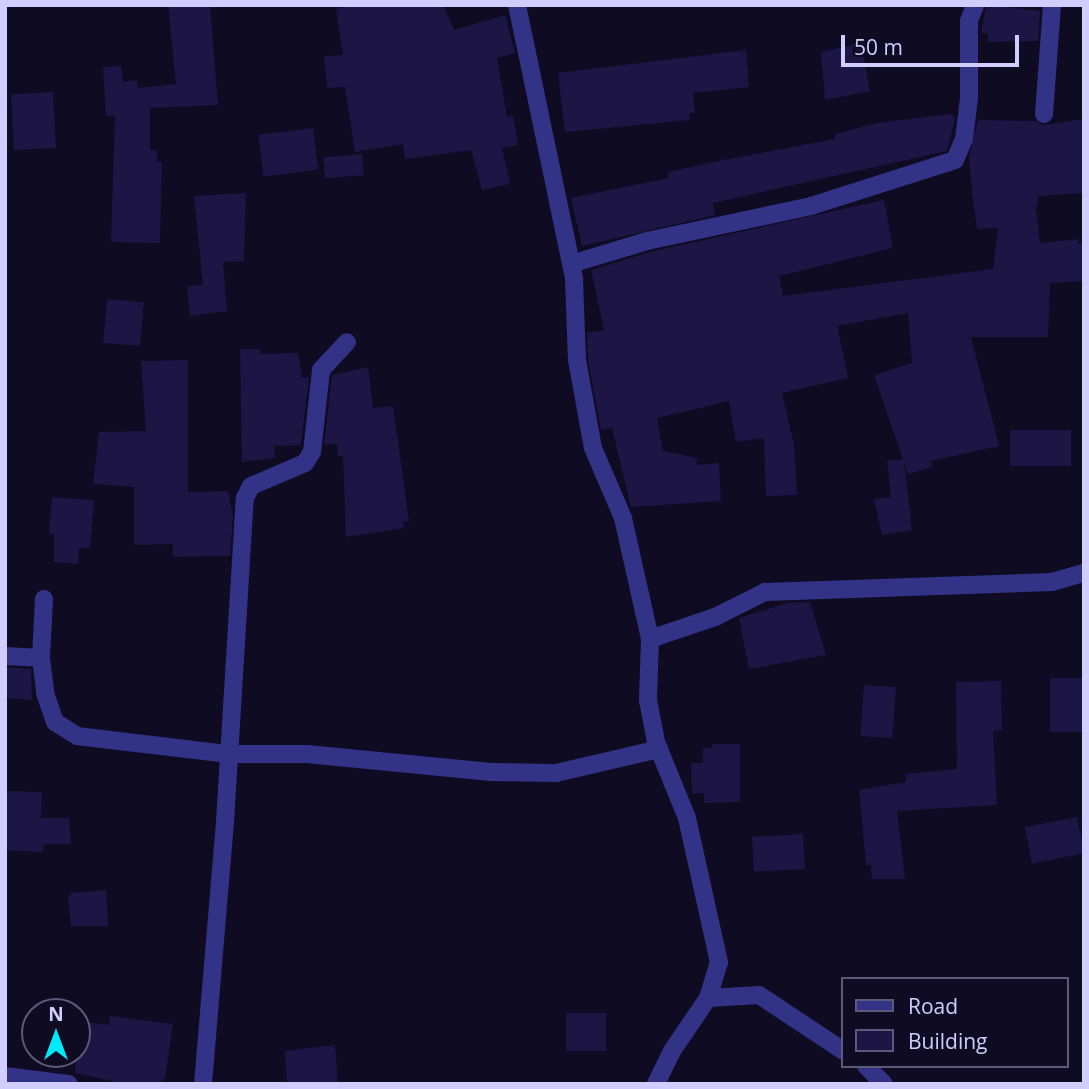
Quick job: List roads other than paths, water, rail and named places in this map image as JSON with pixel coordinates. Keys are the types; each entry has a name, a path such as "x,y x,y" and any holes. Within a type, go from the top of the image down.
{"street":[{"path":"517,5 571,264 577,360 593,448 623,518 650,639 648,700 659,749 687,818 719,962 708,999 671,1051 656,1084"},
{"path":"571,264 647,241 811,205 955,160 964,139 970,98 970,21 975,5"},
{"path":"1044,114 1052,5"},
{"path":"203,1084 229,754 245,498 251,486 305,463 312,452 321,370 347,342"},
{"path":"650,639 715,617 765,592 1052,582 1084,573"},
{"path":"44,599 41,658 55,722 77,736 229,754 307,754 491,772 556,773 659,749"},
{"path":"5,656 41,658"},
{"path":"708,999 759,995 841,1049"},
{"path":"868,1068 884,1084"},
{"path":"5,1076 68,1084"}]}
